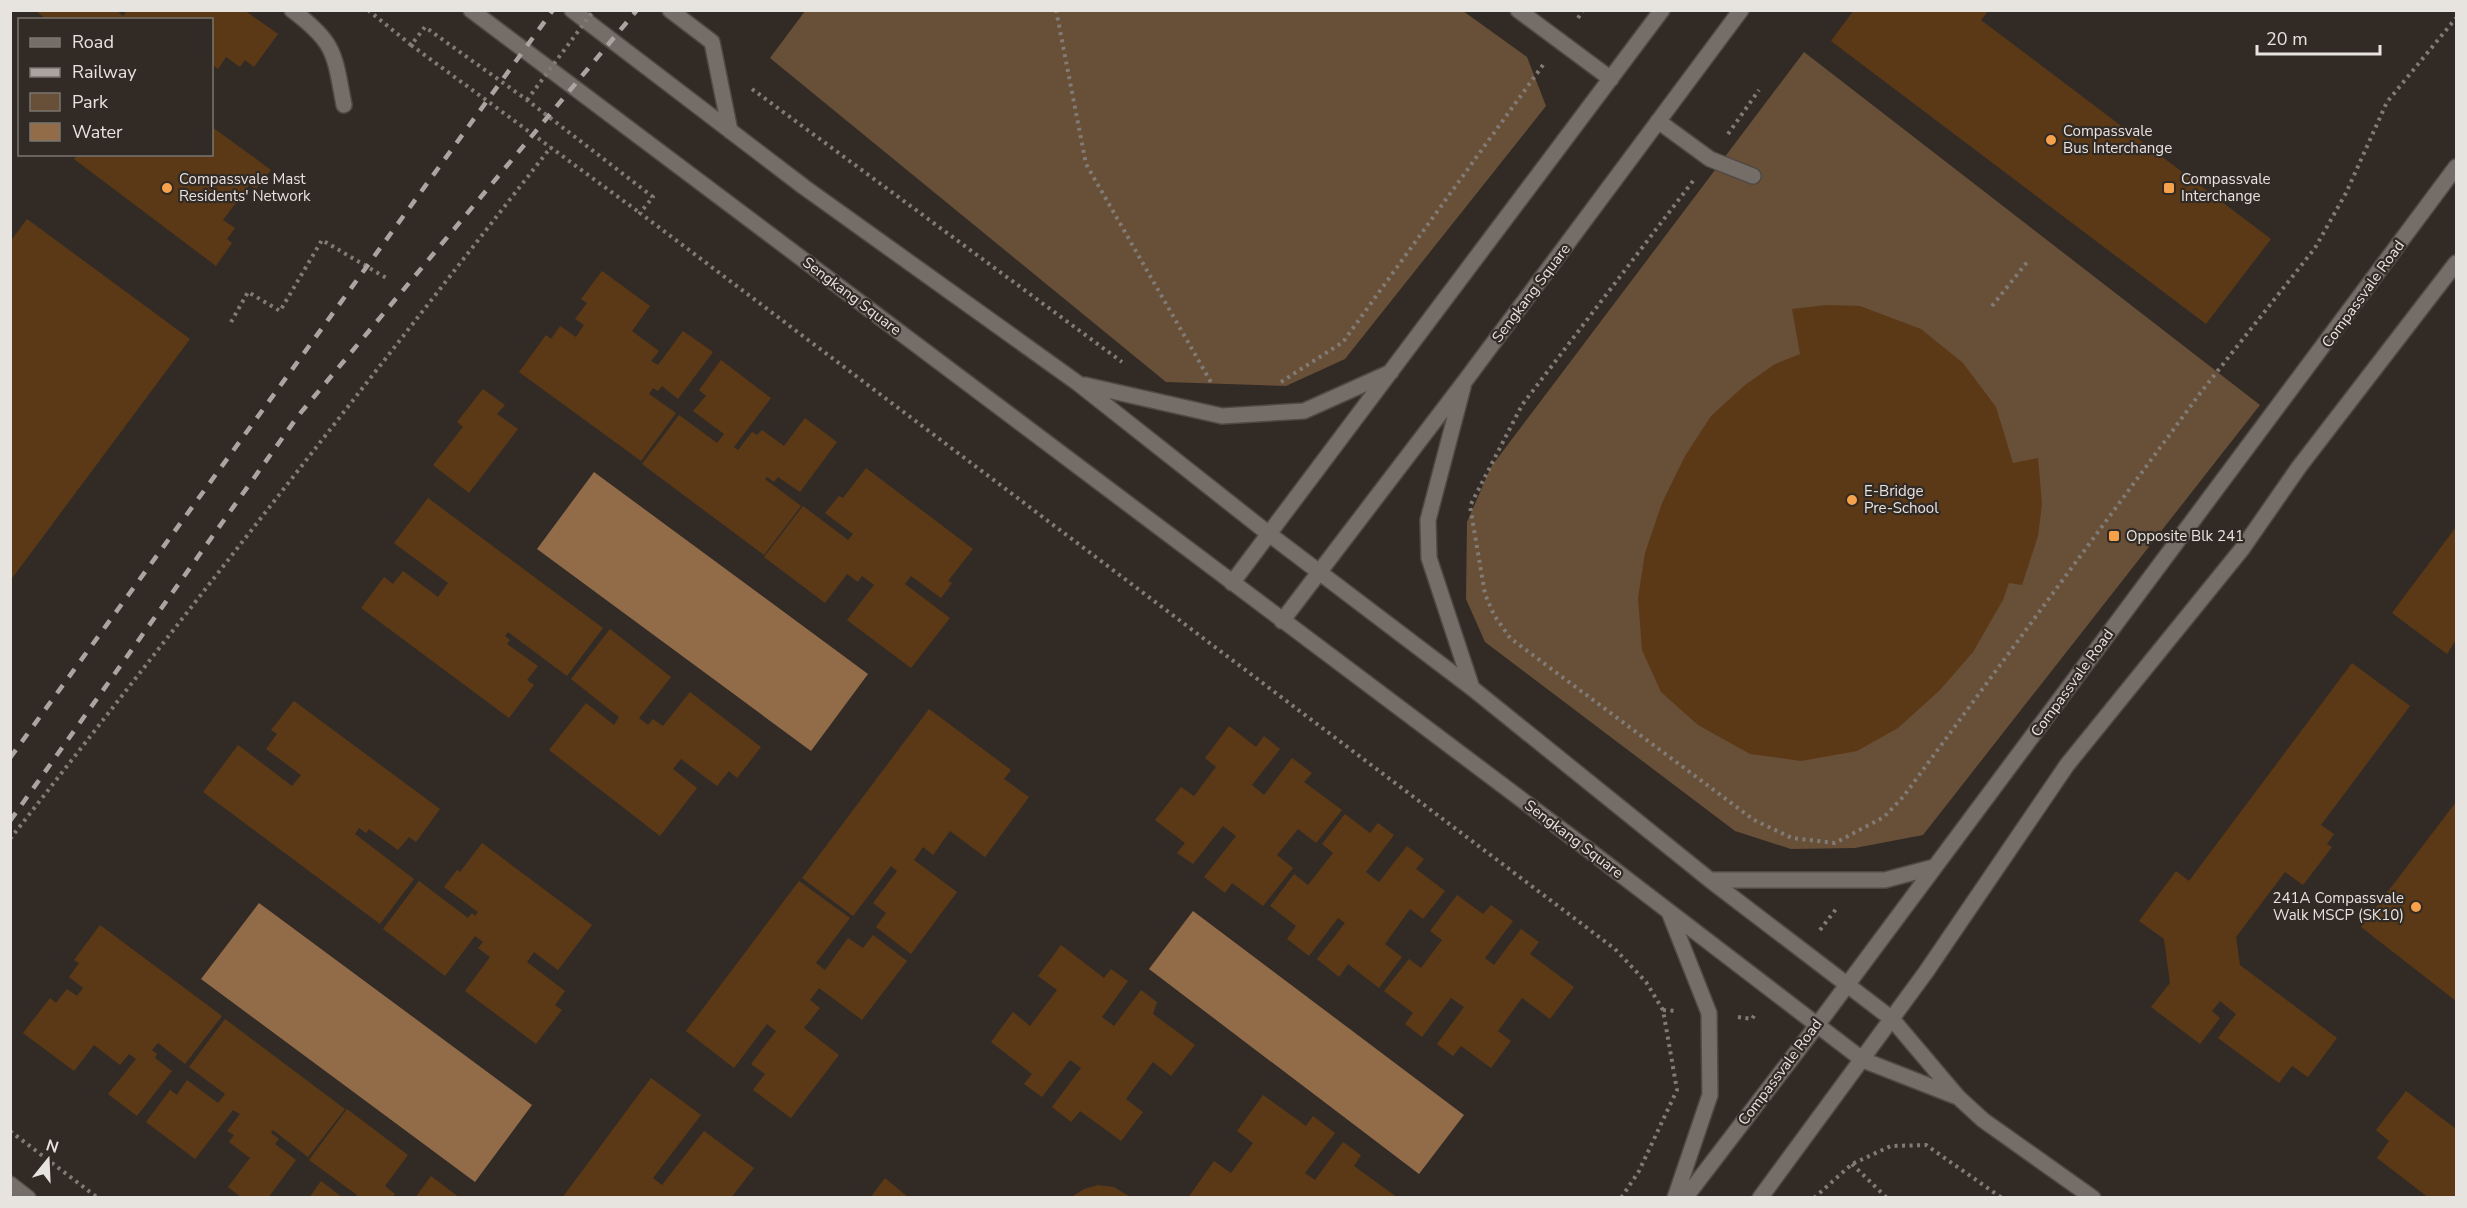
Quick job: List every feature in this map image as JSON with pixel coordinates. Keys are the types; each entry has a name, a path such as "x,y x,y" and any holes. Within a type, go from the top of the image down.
{"street":[{"path":"292,10 318,30 336,59 344,105"},
{"name":"Sengkang Square","path":"471,10 1863,1060 1958,1098"},
{"path":"572,10 730,131 962,302 1079,384 1319,573 1472,688 1710,880 1892,1019 1958,1098 1983,1120 2093,1197"},
{"path":"670,10 712,42 730,131"},
{"path":"1518,10 1611,79"},
{"path":"1232,583 1662,10"},
{"name":"Sengkang Square","path":"1282,621 1465,381 1740,10"},
{"path":"1658,121 1710,159 1753,176"},
{"name":"Compassvale Road","path":"1685,1197 1818,1024 2457,167"},
{"path":"1760,1197 1863,1060 2067,765 2242,549 2299,467 2457,263"},
{"path":"1079,384 1222,416 1304,411 1394,370"},
{"path":"1465,381 1428,520 1429,558 1472,688"},
{"path":"1710,880 1885,880 1934,867"},
{"path":"1669,912 1709,1013 1710,1095 1674,1197"},
{"path":"10,1184 28,1197"}],"path":[{"path":"368,10 411,45 640,213 1615,949 1646,982 1663,1010 1677,1090 1639,1171 1621,1197"},
{"path":"527,100 594,10"},
{"path":"1056,10 1086,164 1214,387"},
{"path":"1277,385 1343,342 1583,10"},
{"path":"1759,90 1710,159 1522,405 1470,506 1485,594 1494,615 1510,638 1754,820 1792,838 1835,843 1884,817 1903,797 2201,392 2315,248 2346,193 2387,102 2457,18"},
{"path":"411,45 425,27 527,100 652,197 640,213"},
{"path":"715,62 1128,366"},
{"path":"10,839 551,147"},
{"path":"231,322 248,292 280,311 322,240 388,279"},
{"path":"1992,306 2028,261"},
{"path":"10,1131 98,1197"},
{"path":"1814,1197 1852,1164 1891,1146 1926,1144 2002,1197"},
{"path":"1852,1164 1887,1197"}],"green space":[{"path":"805,11 1463,11 1527,57 1546,106 1345,359 1286,386 1166,382 770,58"},
{"path":"1804,52 2260,405 1923,835 1855,848 1791,849 1735,831 1485,642 1466,599 1467,522 1491,467"}],"water":[{"path":"594,472 868,674 811,751 537,549"},
{"path":"259,903 532,1105 475,1182 201,979"},
{"path":"1193,911 1464,1115 1419,1174 1149,969"}],"building":[{"path":"35,10 116,10 123,16 127,10 244,10 278,34 254,67 245,60 240,67 226,57 218,69 213,66 213,18 45,18"},
{"name":"Compassvale Bus Interchange","path":"1854,10 1989,10 1981,20 2271,239 2206,324 1831,41"},
{"path":"213,128 271,170 256,189 249,185 223,220 235,228 227,239 232,243 216,266 74,159 76,156 213,156"},
{"path":"27,219 190,339 10,581 10,242"},
{"path":"602,271 650,306 632,331 659,351 651,361 658,365 683,331 713,352 678,399 662,386 658,391 653,388 649,394 676,413 641,461 519,372 546,335 551,339 560,326 576,337 584,325 575,319 587,303 581,299"},
{"name":"E-Bridge Pre-School","path":"1826,305 1860,306 1921,329 1963,363 1996,407 2013,463 2038,458 2042,504 2038,536 2022,585 2009,583 2003,600 1973,652 1940,690 1898,728 1857,751 1801,761 1750,754 1698,725 1661,692 1642,650 1638,598 1645,553 1662,503 1685,456 1711,416 1745,385 1775,364 1800,354 1792,309"},
{"path":"721,360 771,398 734,447 738,450 752,432 757,435 762,430 784,446 805,418 837,442 800,492 778,477 774,482 767,477 765,479 801,506 764,555 642,464 679,415 717,443 724,434 693,411 706,396 699,390"},
{"path":"483,389 505,405 497,414 518,429 469,493 433,465 463,427 457,422"},
{"path":"866,468 973,549 948,581 952,583 941,598 911,576 905,584 950,618 911,668 847,620 874,585 862,576 858,582 847,574 825,603 764,557 803,506 848,540 853,534 825,513 839,496 843,498"},
{"path":"428,498 603,628 567,676 508,632 505,636 510,640 507,644 538,666 527,680 534,685 509,718 361,608 384,577 393,584 403,571 438,597 448,583 394,543"},
{"path":"2456,527 2456,640 2447,654 2392,613"},
{"path":"610,629 671,677 639,718 648,725 653,719 663,726 690,692 761,747 737,778 729,771 717,786 681,759 673,769 697,788 660,836 549,750 586,703 614,725 619,717 571,679"},
{"path":"2352,663 2410,706 2321,825 2334,834 2327,844 2332,847 2303,885 2285,872 2236,937 2240,965 2337,1038 2308,1077 2292,1066 2279,1083 2218,1038 2236,1014 2220,1001 2212,1011 2220,1018 2200,1044 2151,1007 2170,983 2164,939 2139,921 2176,871 2189,881"},
{"path":"294,701 440,809 416,842 409,837 398,850 369,829 366,833 359,828 355,834 414,879 380,924 203,792 238,745 292,786 301,775 266,749 277,734 271,730"},
{"path":"929,709 1011,770 1004,779 1029,797 985,857 950,831 933,855 923,847 914,860 957,892 911,954 876,927 886,913 873,903 897,871 891,866 853,916 802,878"},
{"path":"1229,726 1256,747 1264,736 1280,749 1252,785 1264,795 1292,758 1312,773 1304,782 1342,810 1316,843 1298,829 1277,855 1293,868 1263,906 1232,883 1225,893 1204,877 1236,836 1223,826 1193,864 1177,853 1185,843 1155,820 1181,787 1194,796 1216,767 1205,758"},
{"name":"241A Compassvale Walk MSCP (SK10)","path":"2456,802 2456,1001 2361,927"},
{"path":"1345,814 1370,833 1378,823 1394,835 1366,872 1379,882 1407,846 1424,859 1416,869 1445,891 1423,919 1410,909 1385,944 1402,957 1379,988 1348,964 1339,977 1317,959 1345,923 1338,918 1309,956 1287,939 1296,926 1270,906 1294,874 1308,885 1333,853 1322,844"},
{"path":"482,843 592,925 558,970 534,952 527,962 565,991 555,1005 562,1010 536,1044 465,991 490,957 478,948 483,942 475,936 445,976 383,929 419,881 468,918 472,913 475,916 478,912 444,887 457,870 460,872"},
{"path":"799,881 850,918 816,963 825,970 848,938 863,948 873,935 907,961 862,1020 819,988 810,1000 820,1008 804,1028 839,1055 791,1118 753,1090 765,1074 751,1064 776,1031 767,1024 734,1068 686,1031"},
{"path":"1457,895 1483,914 1491,905 1513,921 1485,958 1494,965 1521,929 1539,942 1530,954 1574,987 1550,1019 1522,998 1498,1031 1511,1041 1491,1068 1461,1046 1453,1056 1437,1044 1464,1007 1451,998 1422,1037 1405,1024 1413,1013 1384,991 1409,959 1421,968 1442,940 1430,931"},
{"path":"100,925 222,1016 185,1064 158,1043 152,1050 157,1054 155,1058 172,1071 137,1116 108,1094 136,1059 129,1054 120,1065 94,1045 74,1071 23,1033 50,998 56,1003 67,989 77,996 83,988 69,977 79,963 74,960"},
{"path":"1061,945 1104,978 1111,969 1128,981 1102,1017 1114,1026 1141,990 1157,1002 1153,1014 1195,1045 1171,1076 1153,1062 1126,1099 1143,1112 1121,1141 1080,1111 1071,1122 1052,1107 1081,1068 1070,1060 1042,1097 1024,1084 1032,1074 991,1042 1013,1012 1030,1026 1057,990 1038,976"},
{"path":"225,1019 345,1109 308,1157 273,1130 271,1133 279,1139 275,1144 296,1160 268,1198 242,1198 228,1187 250,1158 229,1142 234,1135 227,1131 240,1114 233,1110 195,1159 146,1122 170,1090 177,1095 187,1080 218,1103 225,1094 189,1067"},
{"path":"651,1078 701,1115 653,1178 662,1185 704,1131 754,1168 731,1198 562,1198"},
{"path":"2406,1091 2456,1129 2456,1198 2429,1198 2377,1158 2389,1141 2376,1130"},
{"path":"1263,1095 1306,1126 1313,1116 1335,1133 1305,1173 1315,1180 1343,1142 1361,1155 1354,1166 1398,1198 1188,1198 1214,1161 1231,1173 1253,1143 1237,1131"},
{"path":"347,1109 408,1155 385,1186 395,1194 392,1198 355,1198 357,1195 309,1160"},
{"path":"431,1176 460,1198 415,1198"},
{"path":"885,1178 909,1198 870,1198"},
{"path":"321,1181 343,1198 309,1198"},
{"path":"1098,1185 1114,1187 1132,1198 1070,1198 1084,1189"}],"railway":[{"path":"10,758 553,10"},
{"path":"10,821 298,416 637,10"}],"place":[{"name":"Compassvale Bus Interchange","path":"2051,140"},
{"name":"Compassvale Mast Residents' Network","path":"167,188"},
{"name":"Compassvale Interchange","path":"2169,188"},
{"name":"E-Bridge Pre-School","path":"1852,500"},
{"name":"Opposite Blk 241","path":"2114,536"},
{"name":"241A Compassvale Walk MSCP (SK10)","path":"2416,907"}]}
